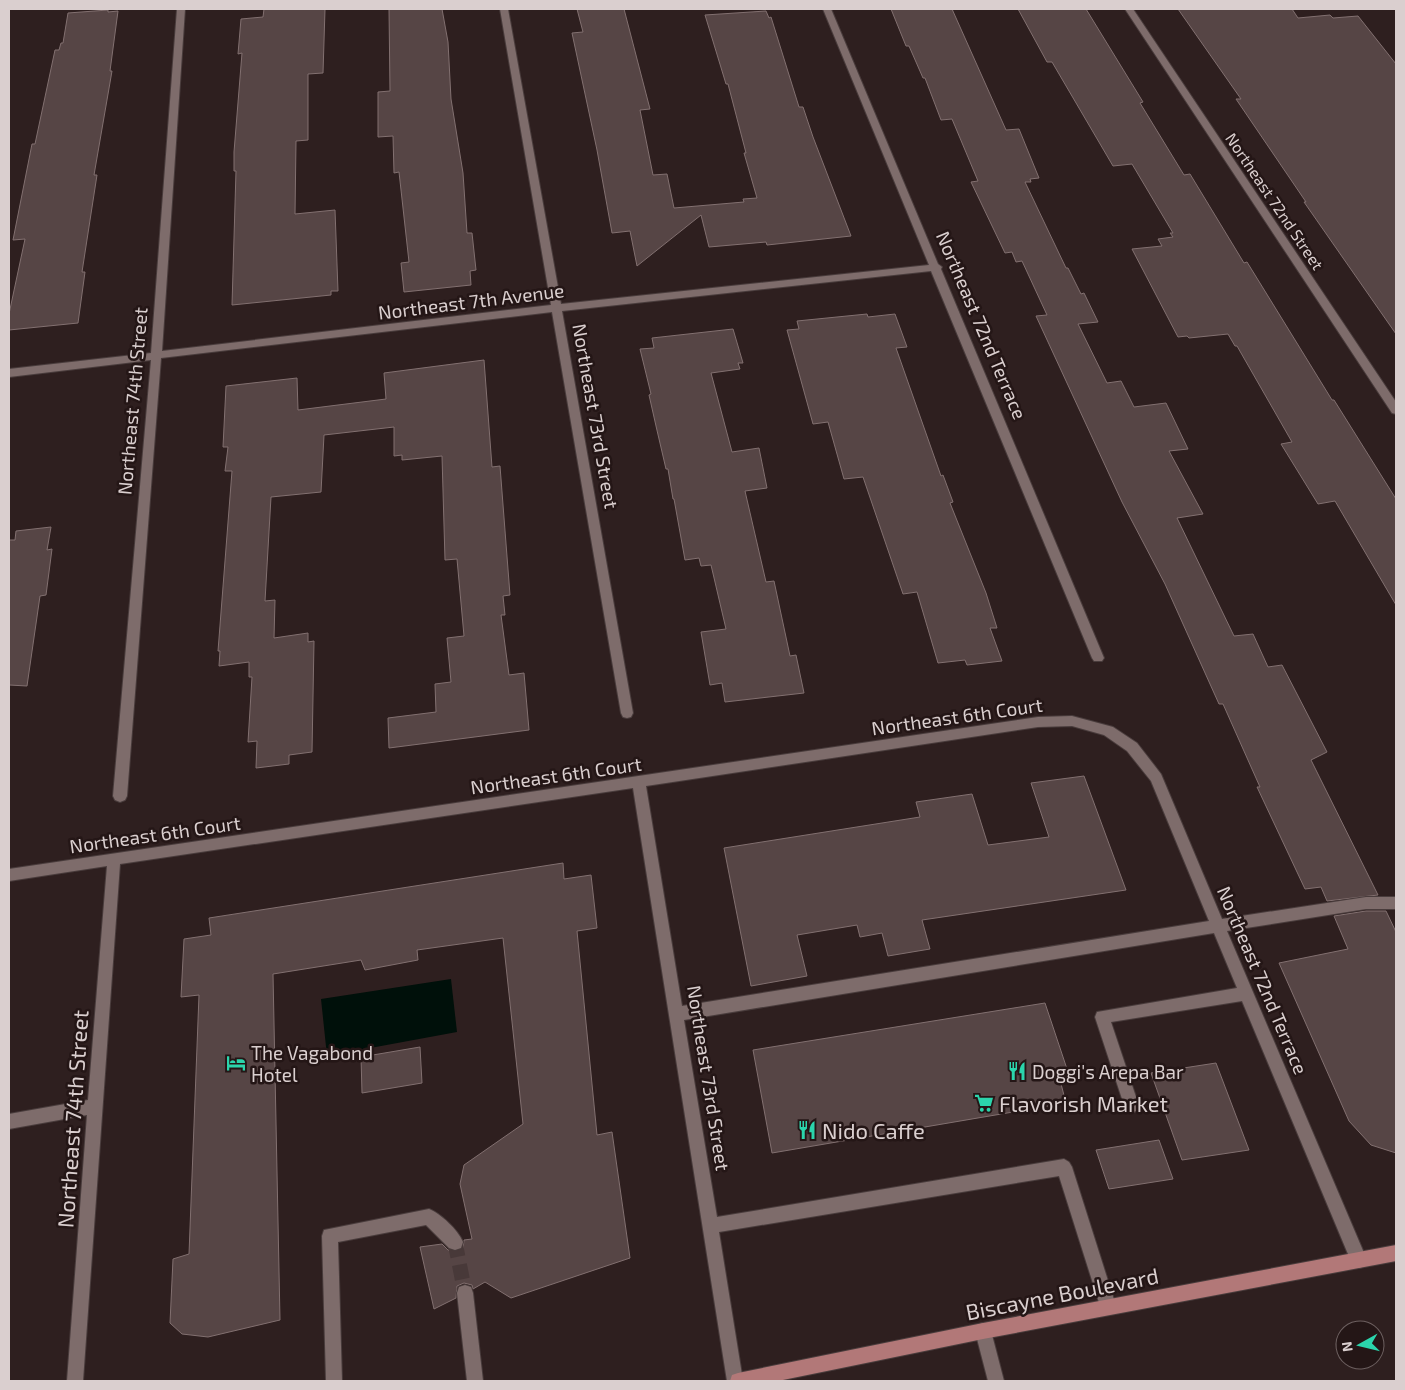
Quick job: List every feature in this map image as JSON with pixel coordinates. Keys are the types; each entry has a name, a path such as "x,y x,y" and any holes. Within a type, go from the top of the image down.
{"main road":[{"name":"Biscayne Boulevard","path":"736,1381 1108,1306 1396,1252"}],"street":[{"name":"Northeast 74th Street","path":"120,796 156,357 181,9"},
{"name":"Northeast 73rd Street","path":"504,9 626,713"},
{"name":"Northeast 72nd Terrace","path":"827,9 937,267 1098,658"},
{"name":"Northeast 72nd Street","path":"1129,9 1396,410"},
{"name":"Northeast 7th Avenue","path":"9,373 555,308 937,267"},
{"name":"Northeast 6th Court","path":"9,875 1038,722 1072,720 1108,731"},
{"name":"Northeast 72nd Terrace","path":"1108,731 1132,747 1156,778 1359,1260"},
{"name":"Northeast 73rd Street","path":"639,782 736,1381"},
{"name":"Northeast 74th Street","path":"75,1381 114,859"},
{"path":"677,1014 1366,903 1396,903"},
{"path":"1131,1106 1102,1017 1247,993"},
{"path":"9,1121 96,1106"},
{"path":"710,1226 1064,1167 1108,1306"},
{"path":"334,1381 330,1236 428,1216 455,1242"},
{"path":"465,1293 475,1381"},
{"path":"983,1331 996,1381"}],"shaded area":[{"path":"451,979 457,1032 327,1056 321,999"}],"building":[{"path":"264,9 325,9 323,73 308,74 308,140 296,141 295,214 335,210 338,291 331,291 331,295 232,305 236,171 234,171 234,152 242,53 238,54 241,19 263,17"},
{"path":"389,9 442,9 448,42 451,99 463,173 467,233 472,233 476,270 470,271 471,285 404,292 401,263 409,262 399,172 394,173 393,136 378,137 378,92 390,91"},
{"path":"577,9 624,9 650,109 640,110 653,175 667,174 674,208 744,202 743,199 757,198 744,153 746,153 728,84 726,84 705,15 766,11 769,18 771,17 799,107 803,107 851,236 767,245 766,242 709,247 701,215 637,266 630,231 612,233 597,150 572,33 583,32"},
{"path":"891,9 952,9 1006,130 1019,129 1039,178 1030,179 1031,182 1025,182 1066,268 1068,268 1081,294 1084,293 1098,322 1078,324 1107,383 1121,381 1134,407 1166,403 1188,449 1169,451 1203,514 1177,518 1234,636 1253,634 1268,667 1282,665 1327,752 1311,760 1378,895 1327,901 1321,887 1305,889 1257,787 1260,787 1223,704 1219,704 1165,584 1122,502 1036,316 1047,315 1022,261 1016,262 1012,252 1005,253 971,182 978,181 952,119 941,120 925,78 923,78 909,46 906,46"},
{"path":"1018,9 1086,9 1143,102 1140,103 1184,175 1190,174 1244,263 1247,262 1396,499 1396,605 1335,501 1318,504 1281,444 1292,442 1237,346 1235,346 1228,334 1189,338 1187,336 1178,337 1132,249 1162,246 1158,239 1173,237 1170,233 1173,233 1132,164 1113,166 1052,62 1047,62"},
{"path":"1178,9 1292,9 1298,18 1330,15 1333,18 1358,16 1396,64 1396,334 1304,202 1306,202 1236,99 1241,99"},
{"path":"108,10 108,12 118,11 110,71 112,71 94,175 97,175 82,272 85,272 78,323 9,330 9,314 25,239 13,240 32,144 35,144 55,50 59,50 61,43 63,43 68,13"},
{"path":"867,314 868,317 895,314 907,347 896,348 941,476 943,475 953,502 950,503 986,593 997,628 990,628 1002,661 967,665 965,660 938,663 917,592 903,594 863,477 844,479 828,422 813,424 787,330 799,329 797,321"},
{"path":"733,329 743,363 738,363 740,369 711,373 732,452 759,448 767,488 745,491 766,582 774,581 790,656 796,655 804,693 725,702 722,683 710,685 701,632 726,629 711,565 701,566 699,558 685,560 668,469 666,469 640,349 654,348 652,338"},
{"path":"484,360 492,467 500,466 510,595 503,596 505,615 501,615 509,675 524,673 529,730 389,748 388,718 436,712 435,684 451,682 447,638 464,636 457,559 445,560 442,456 402,460 402,455 394,456 394,427 324,435 321,492 271,497 265,601 275,600 274,638 308,633 308,642 314,641 312,752 289,755 289,764 256,768 257,741 248,742 252,677 249,677 249,662 219,666 220,651 218,651 232,471 225,471 228,447 223,447 226,386 297,378 298,410 386,399 384,373"},
{"path":"51,527 47,550 52,549 46,595 40,596 27,686 9,685 9,540 15,540 16,531"},
{"path":"1084,776 1126,890 922,920 930,949 888,956 882,933 860,937 857,925 797,935 807,976 751,986 724,848 920,817 916,802 972,794 988,845 1049,837 1031,783"},
{"name":"The Vagabond Hotel","path":"563,863 564,879 591,875 597,928 577,931 597,1135 612,1132 630,1258 511,1298 485,1282 473,1289 472,1285 464,1283 457,1286 456,1298 434,1309 420,1247 442,1244 448,1250 456,1252 463,1249 464,1240 472,1239 460,1184 464,1165 523,1124 503,938 417,950 418,960 365,970 361,960 273,974 280,1320 208,1337 182,1334 170,1323 173,1259 189,1254 199,995 181,997 184,939 211,935 209,918"},
{"path":"1366,911 1386,911 1396,932 1396,1153 1371,1145 1349,1121 1279,963 1348,949 1334,916"},
{"path":"1045,1003 1070,1078 1060,1080 1066,1103 772,1153 753,1050"},
{"path":"420,1047 422,1083 362,1093 361,1057"},
{"path":"1216,1063 1249,1150 1182,1160 1151,1073"},
{"path":"1159,1140 1173,1179 1109,1189 1096,1150"}],"tunnel":[{"path":"455,1242 465,1293"}],"place":[{"name":"The Vagabond Hotel","path":"236,1063"},
{"name":"Doggi's Arepa Bar","path":"1017,1071"},
{"name":"Flavorish Market","path":"984,1103"},
{"name":"Nido Caffe","path":"807,1130"}]}
